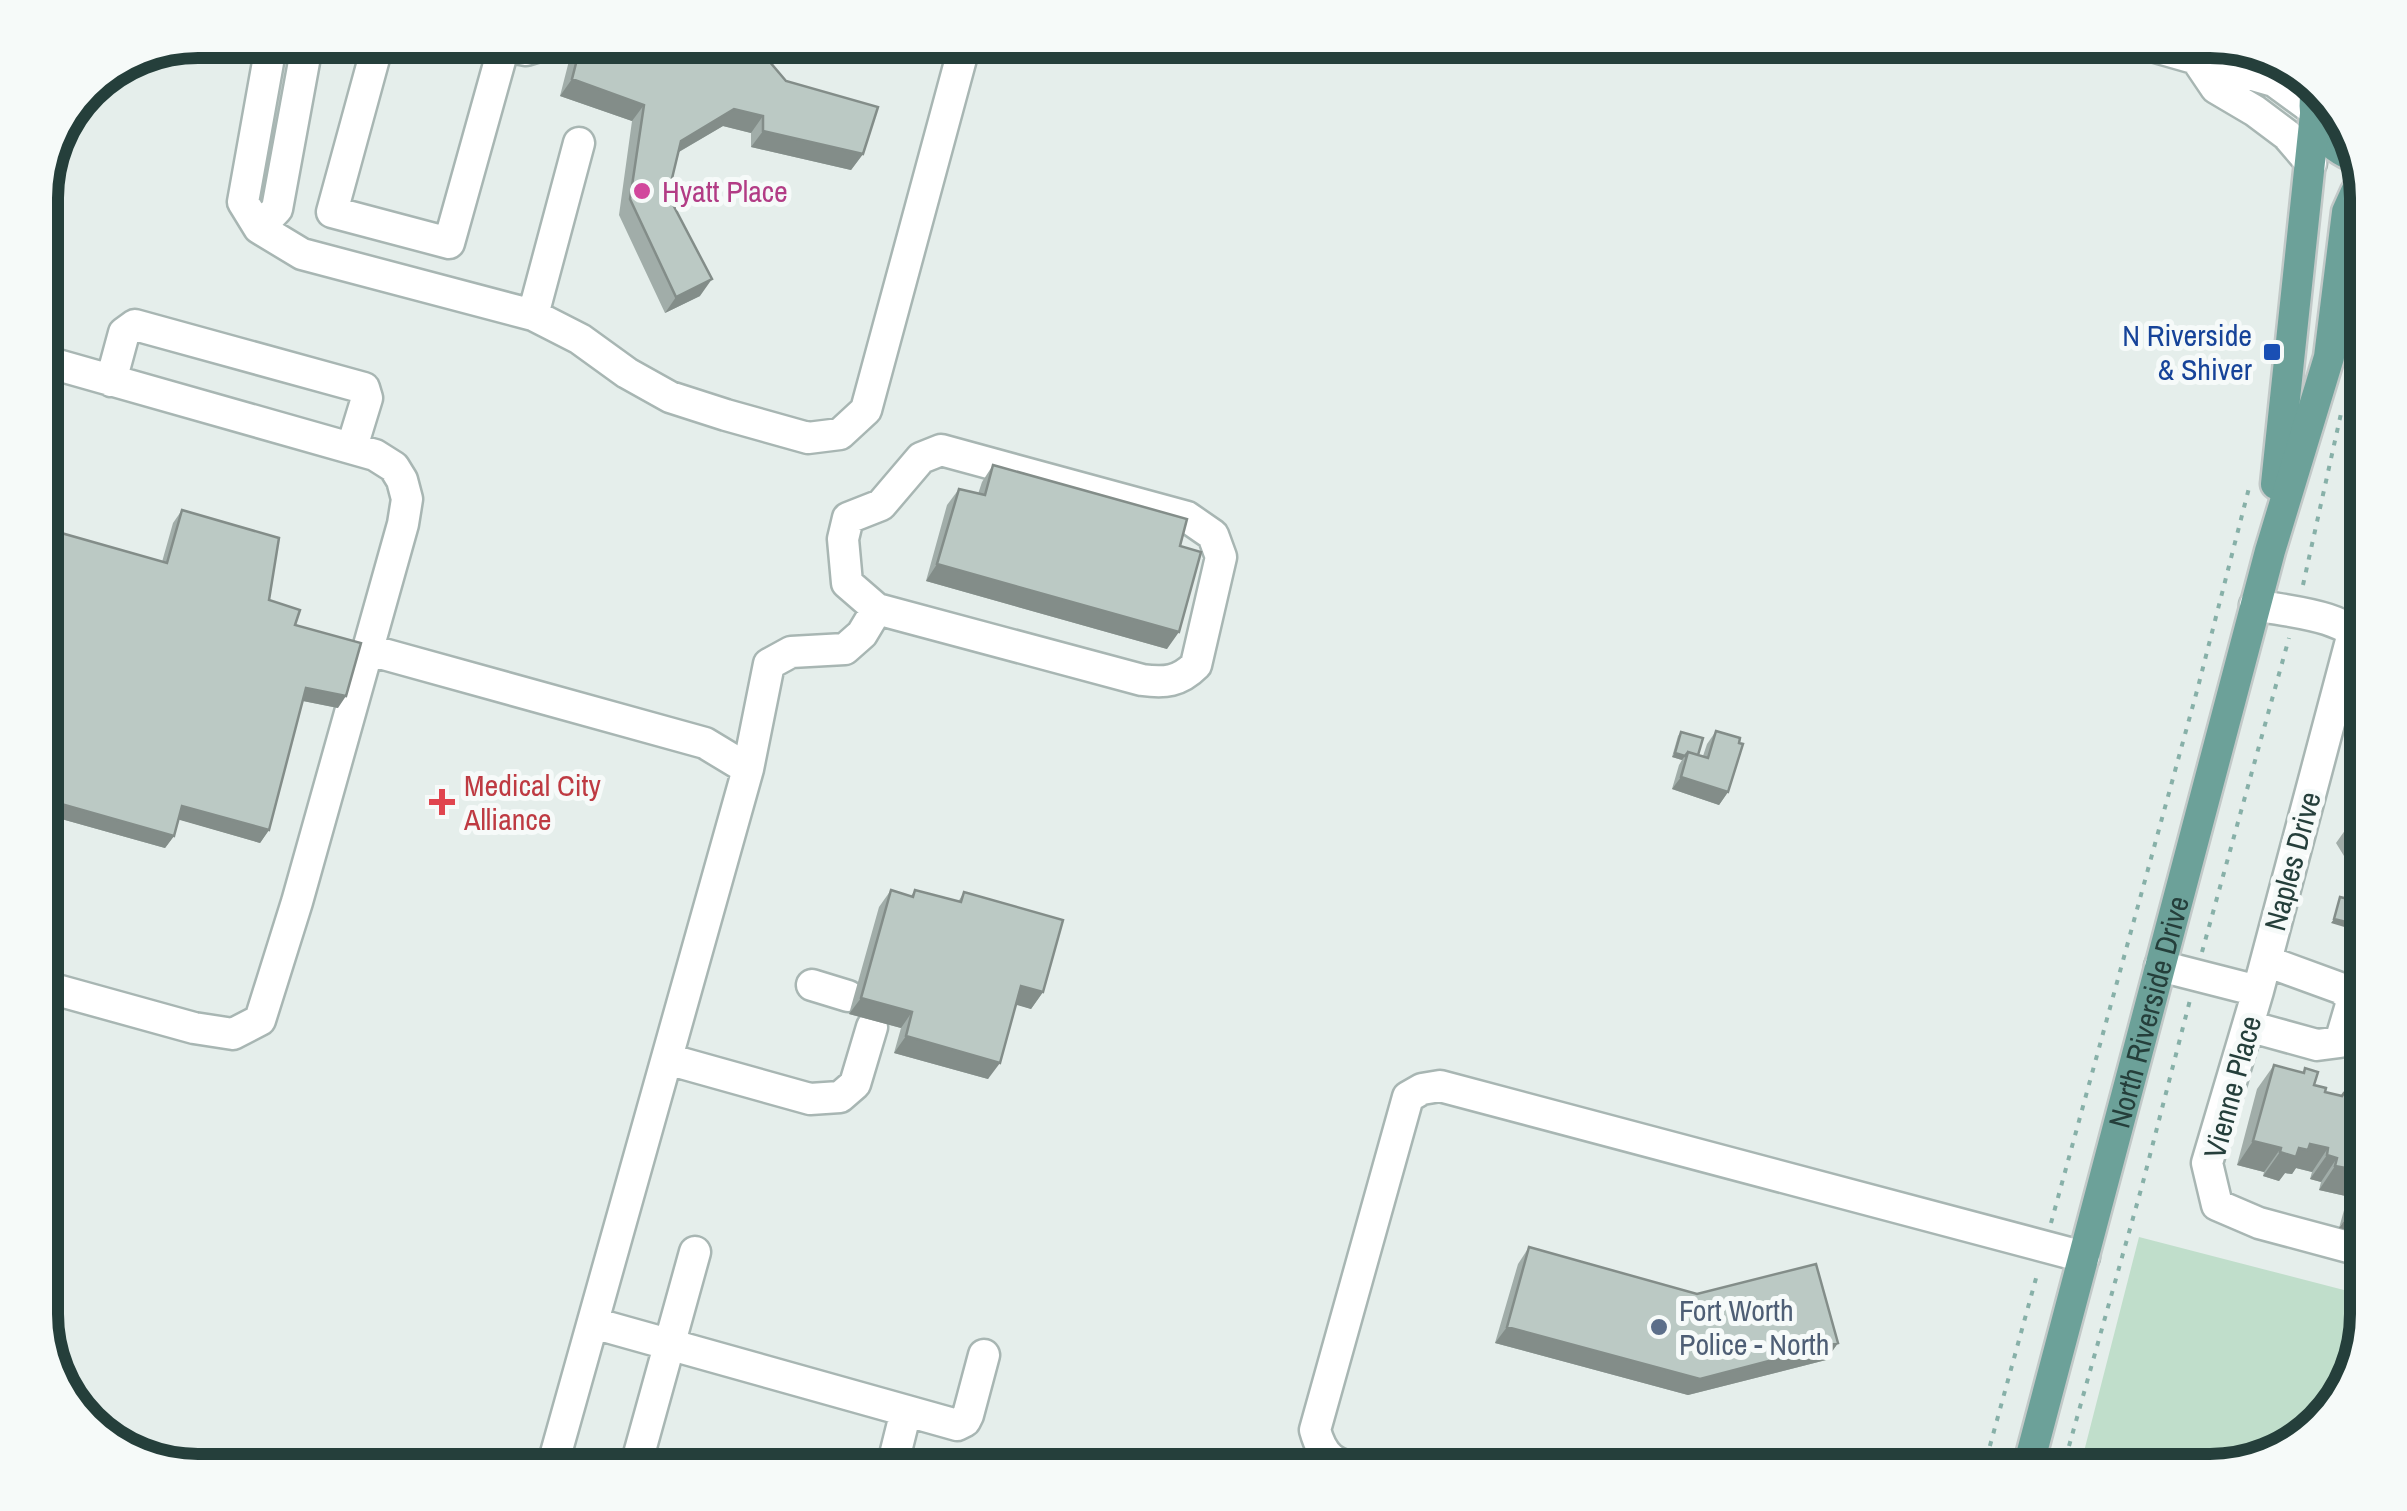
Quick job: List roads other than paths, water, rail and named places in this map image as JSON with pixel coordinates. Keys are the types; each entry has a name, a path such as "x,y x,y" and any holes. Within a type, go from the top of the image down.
{"main road":[{"path":"2315,105 2320,130 2330,144 2340,149"},
{"name":"North Riverside Drive","path":"2270,551 2315,105"},
{"name":"North Riverside Drive","path":"2032,1454 2255,605 2329,358 2350,205"}],"street":[{"path":"269,58 244,202 258,228 302,254 533,315 580,338 627,373 670,397 808,438 840,434 866,410 961,58"},
{"path":"258,228 277,209 305,58"},
{"path":"374,58 332,212 449,243 493,58"},
{"path":"2197,58 2216,88 2287,135 2311,163"},
{"path":"2199,58 2274,80 2313,103"},
{"path":"533,315 579,143"},
{"path":"111,380 124,333 135,326 364,388 367,398 352,447"},
{"path":"58,365 352,447 394,467 407,499 368,650 260,1020 233,1034 194,1028 58,990"},
{"path":"941,450 1187,518 1213,535 1221,557 1196,665 1184,677 1164,683 877,609 847,583 844,539 848,518 881,505 920,458 941,450"},
{"path":"2255,605 2330,620 2350,633"},
{"path":"555,1454 748,770 769,664 792,652 845,650 862,634 877,609"},
{"path":"368,650 705,743 748,770"},
{"name":"Naples Drive","path":"2262,976 2350,674"},
{"path":"2160,966 2196,975 2262,976 2340,988 2350,995"},
{"name":"Vienne Place","path":"2262,976 2208,1163 2217,1205 2259,1222 2350,1247"},
{"path":"812,986 848,996"},
{"path":"2248,1026 2317,1044 2340,1042 2350,1011"},
{"path":"668,1059 810,1099 840,1097 855,1084 872,1027"},
{"path":"1324,1454 1315,1430 1408,1097 1422,1089 1440,1086 2084,1257"},
{"path":"639,1454 695,1252"},
{"path":"593,1323 957,1425 966,1421 984,1355"},
{"path":"896,1454 906,1410"}],"place":[{"name":"Hyatt Place","path":"642,191"},
{"name":"N Riverside & Shiver","path":"2272,352"},
{"name":"Medical City Alliance","path":"442,802"},
{"name":"Fort Worth Police - North","path":"1659,1327"}]}
